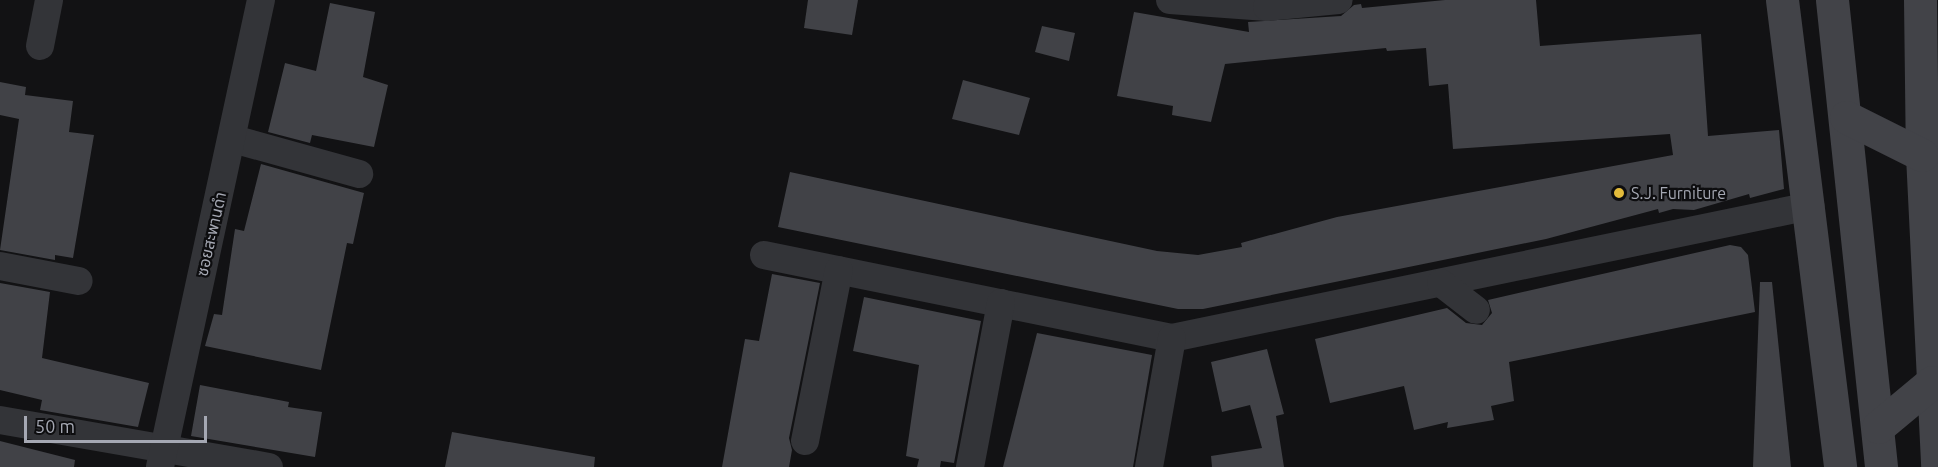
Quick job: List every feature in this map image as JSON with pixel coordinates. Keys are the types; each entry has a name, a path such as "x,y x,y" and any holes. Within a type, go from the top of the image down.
{"main road":[{"path":"1782,0 1810,206 1840,467"},
{"path":"1832,0 1881,467"},
{"path":"1920,0 1922,155 1937,467"},
{"path":"1846,117 1922,155"},
{"path":"1878,427 1932,382"}],"street":[{"path":"40,46 49,0"},
{"name":"ซอยสะพานดำ","path":"162,458 233,139 261,0"},
{"path":"1170,0 1267,8 1339,0"},
{"path":"233,139 359,174"},
{"path":"764,255 1172,338 1810,206"},
{"path":"0,266 79,281"},
{"path":"806,441 838,270"},
{"path":"1441,283 1476,310"},
{"path":"970,467 1000,303"},
{"path":"1149,467 1172,338"},
{"path":"0,420 162,458 269,467"}],"building":[{"path":"808,0 858,0 852,35 804,28"},
{"path":"1445,0 1536,0 1540,46 1701,34 1708,136 1779,130 1784,189 1750,198 1749,194 1694,210 1673,209 1659,213 1658,209 1546,239 1203,309 1178,309 778,227 790,172 1157,251 1198,255 1242,247 1241,243 1337,217 1673,155 1670,134 1453,149 1448,84 1429,86 1426,48 1387,51 1386,48 1225,64 1211,122 1172,115 1173,106 1117,96 1134,12 1249,32 1248,22 1341,16 1354,5 1361,4 1362,8"},
{"path":"330,3 375,12 363,77 388,85 374,147 312,135 310,143 268,132 285,63 316,71"},
{"path":"1042,26 1075,33 1069,61 1035,52"},
{"path":"963,80 1030,98 1019,135 952,119"},
{"path":"0,82 26,87 25,95 73,101 69,132 94,135 73,258 55,255 55,260 0,250 19,119 0,115"},
{"path":"261,164 364,193 353,244 347,243 321,370 205,346 214,314 222,315 235,229 244,231"},
{"path":"1730,245 1741,247 1748,255 1755,312 1509,362 1514,401 1491,406 1494,420 1447,428 1448,422 1414,430 1404,386 1330,403 1315,339 1447,308 1466,323 1482,325 1492,313 1488,300"},
{"path":"772,274 820,283 789,438 792,450 789,467 722,467 745,339 759,341"},
{"path":"1760,282 1772,282 1791,467 1753,467"},
{"path":"0,283 50,292 42,358 149,383 138,427 40,410 42,400 0,390"},
{"path":"864,297 981,321 954,463 941,461 940,467 917,467 919,459 906,456 919,365 853,351"},
{"path":"1037,333 1152,355 1133,467 1003,467"},
{"path":"1267,349 1284,414 1276,416 1284,467 1212,467 1211,456 1262,448 1250,405 1222,412 1211,362"},
{"path":"200,385 289,402 288,407 322,412 315,457 191,436"},
{"path":"452,432 595,457 594,467 445,467"},
{"path":"0,441 75,460 74,467 0,467"}],"place":[{"name":"S.J. Furniture","path":"1619,193"}]}
